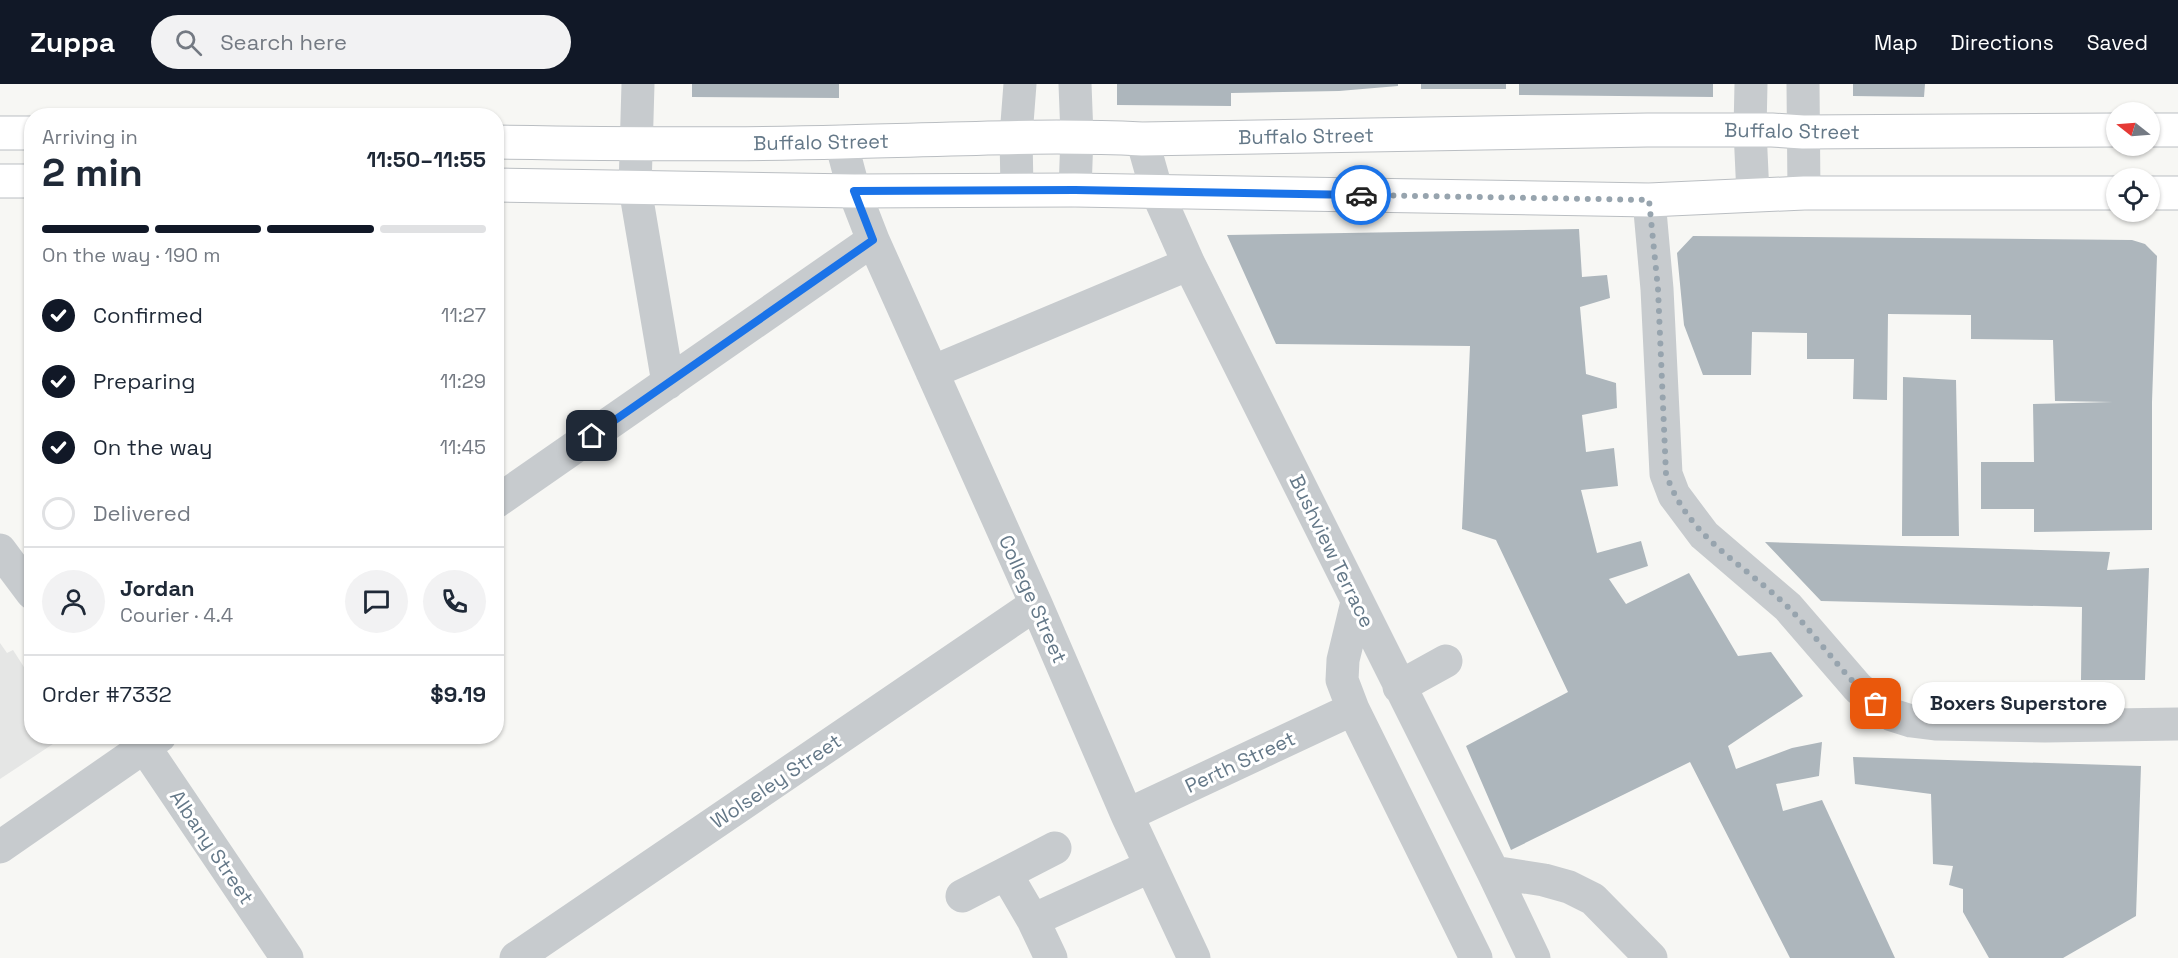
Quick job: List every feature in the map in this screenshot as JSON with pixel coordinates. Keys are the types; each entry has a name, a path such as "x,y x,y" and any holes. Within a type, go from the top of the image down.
{"main road":[{"name":"Buffalo Street","path":"504,142 638,144 841,142 1016,136 1142,139 1647,130 1803,132 2106,130"},
{"path":"2160,130 2178,130"},
{"path":"0,133 24,133"},
{"path":"0,181 24,181"},
{"path":"504,185 854,191 1075,190 1649,200 1804,193 2106,193"},
{"path":"2160,193 2178,193"}],"street":[{"path":"638,84 635,188 668,383"},
{"path":"1017,190 1016,136 1020,84"},
{"path":"1075,84 1077,136 1075,190"},
{"path":"1751,84 1750,130 1753,195"},
{"path":"1803,84 1804,193"},
{"name":"Bushview Terrace","path":"1142,139 1157,192 1189,264 1534,958"},
{"name":"College Street","path":"841,142 854,191 873,240 1036,604 1126,815 1194,958"},
{"path":"1649,200 1658,289 1666,474 1674,495 1704,535 1788,607 1858,688 1892,715 1911,721 1935,724 2045,726 2178,724"},
{"path":"504,496 873,240"},
{"path":"932,372 1189,264"},
{"path":"0,550 24,582"},
{"path":"1357,602 1343,660 1342,680 1353,709 1476,958"},
{"name":"Wolseley Street","path":"516,958 1036,604"},
{"path":"1399,687 1446,661"},
{"name":"Perth Street","path":"1126,815 1353,709"},
{"path":"0,847 142,744"},
{"name":"Albany Street","path":"150,744 286,958"},
{"path":"962,896 1055,848"},
{"path":"1033,920 1151,866"},
{"path":"1493,872 1544,880 1569,887 1593,899 1651,958"},
{"path":"1006,874 1033,920 1051,958"}],"shaded area":[{"path":"0,643 7,653 13,650 24,667 24,744 53,744 0,779"}],"building":[{"path":"692,84 839,84 839,98 692,97"},
{"path":"1117,84 1398,84 1398,86 1339,91 1231,93 1231,106 1117,105"},
{"path":"1421,84 1506,84 1506,89 1421,89"},
{"path":"1519,84 1713,84 1713,97 1519,95"},
{"path":"1853,84 1925,84 1924,97 1853,96"},
{"path":"1579,229 1582,277 1607,275 1610,298 1580,307 1586,374 1616,383 1617,408 1582,415 1586,452 1614,448 1618,486 1581,490 1597,553 1641,541 1648,566 1609,579 1626,604 1689,573 1738,656 1771,652 1803,696 1728,746 1736,769 1792,748 1822,742 1819,776 1776,784 1783,811 1822,800 1895,958 1790,958 1690,762 1511,850 1466,746 1568,692 1496,540 1462,529 1470,346 1276,344 1227,235"},
{"path":"1693,236 2132,240 2145,244 2157,256 2152,402 2152,530 2034,532 2034,509 1981,509 1981,462 2034,462 2033,404 2113,402 2055,401 2053,340 1971,339 1971,315 1888,314 1887,400 1853,399 1854,359 1807,359 1807,333 1752,332 1751,375 1703,375 1684,325 1677,253"},
{"path":"1903,377 1956,380 1959,536 1902,536"},
{"path":"1765,542 2110,552 2107,570 2149,568 2145,680 2081,680 2082,607 1821,601"},
{"path":"1853,757 2141,766 2136,916 2063,958 1989,958 1963,912 1963,889 1949,885 1953,866 1933,864 1931,794 1855,784"}],"way so far":[{"path":"1361,195 1649,200 1658,289 1666,474 1674,495 1704,535 1788,607 1858,688 1876,704"}],"place":[{"name":"Boxers Superstore","path":"1876,704"}],"route":[{"path":"592,436 873,240 854,191 1075,190 1361,195"}]}
